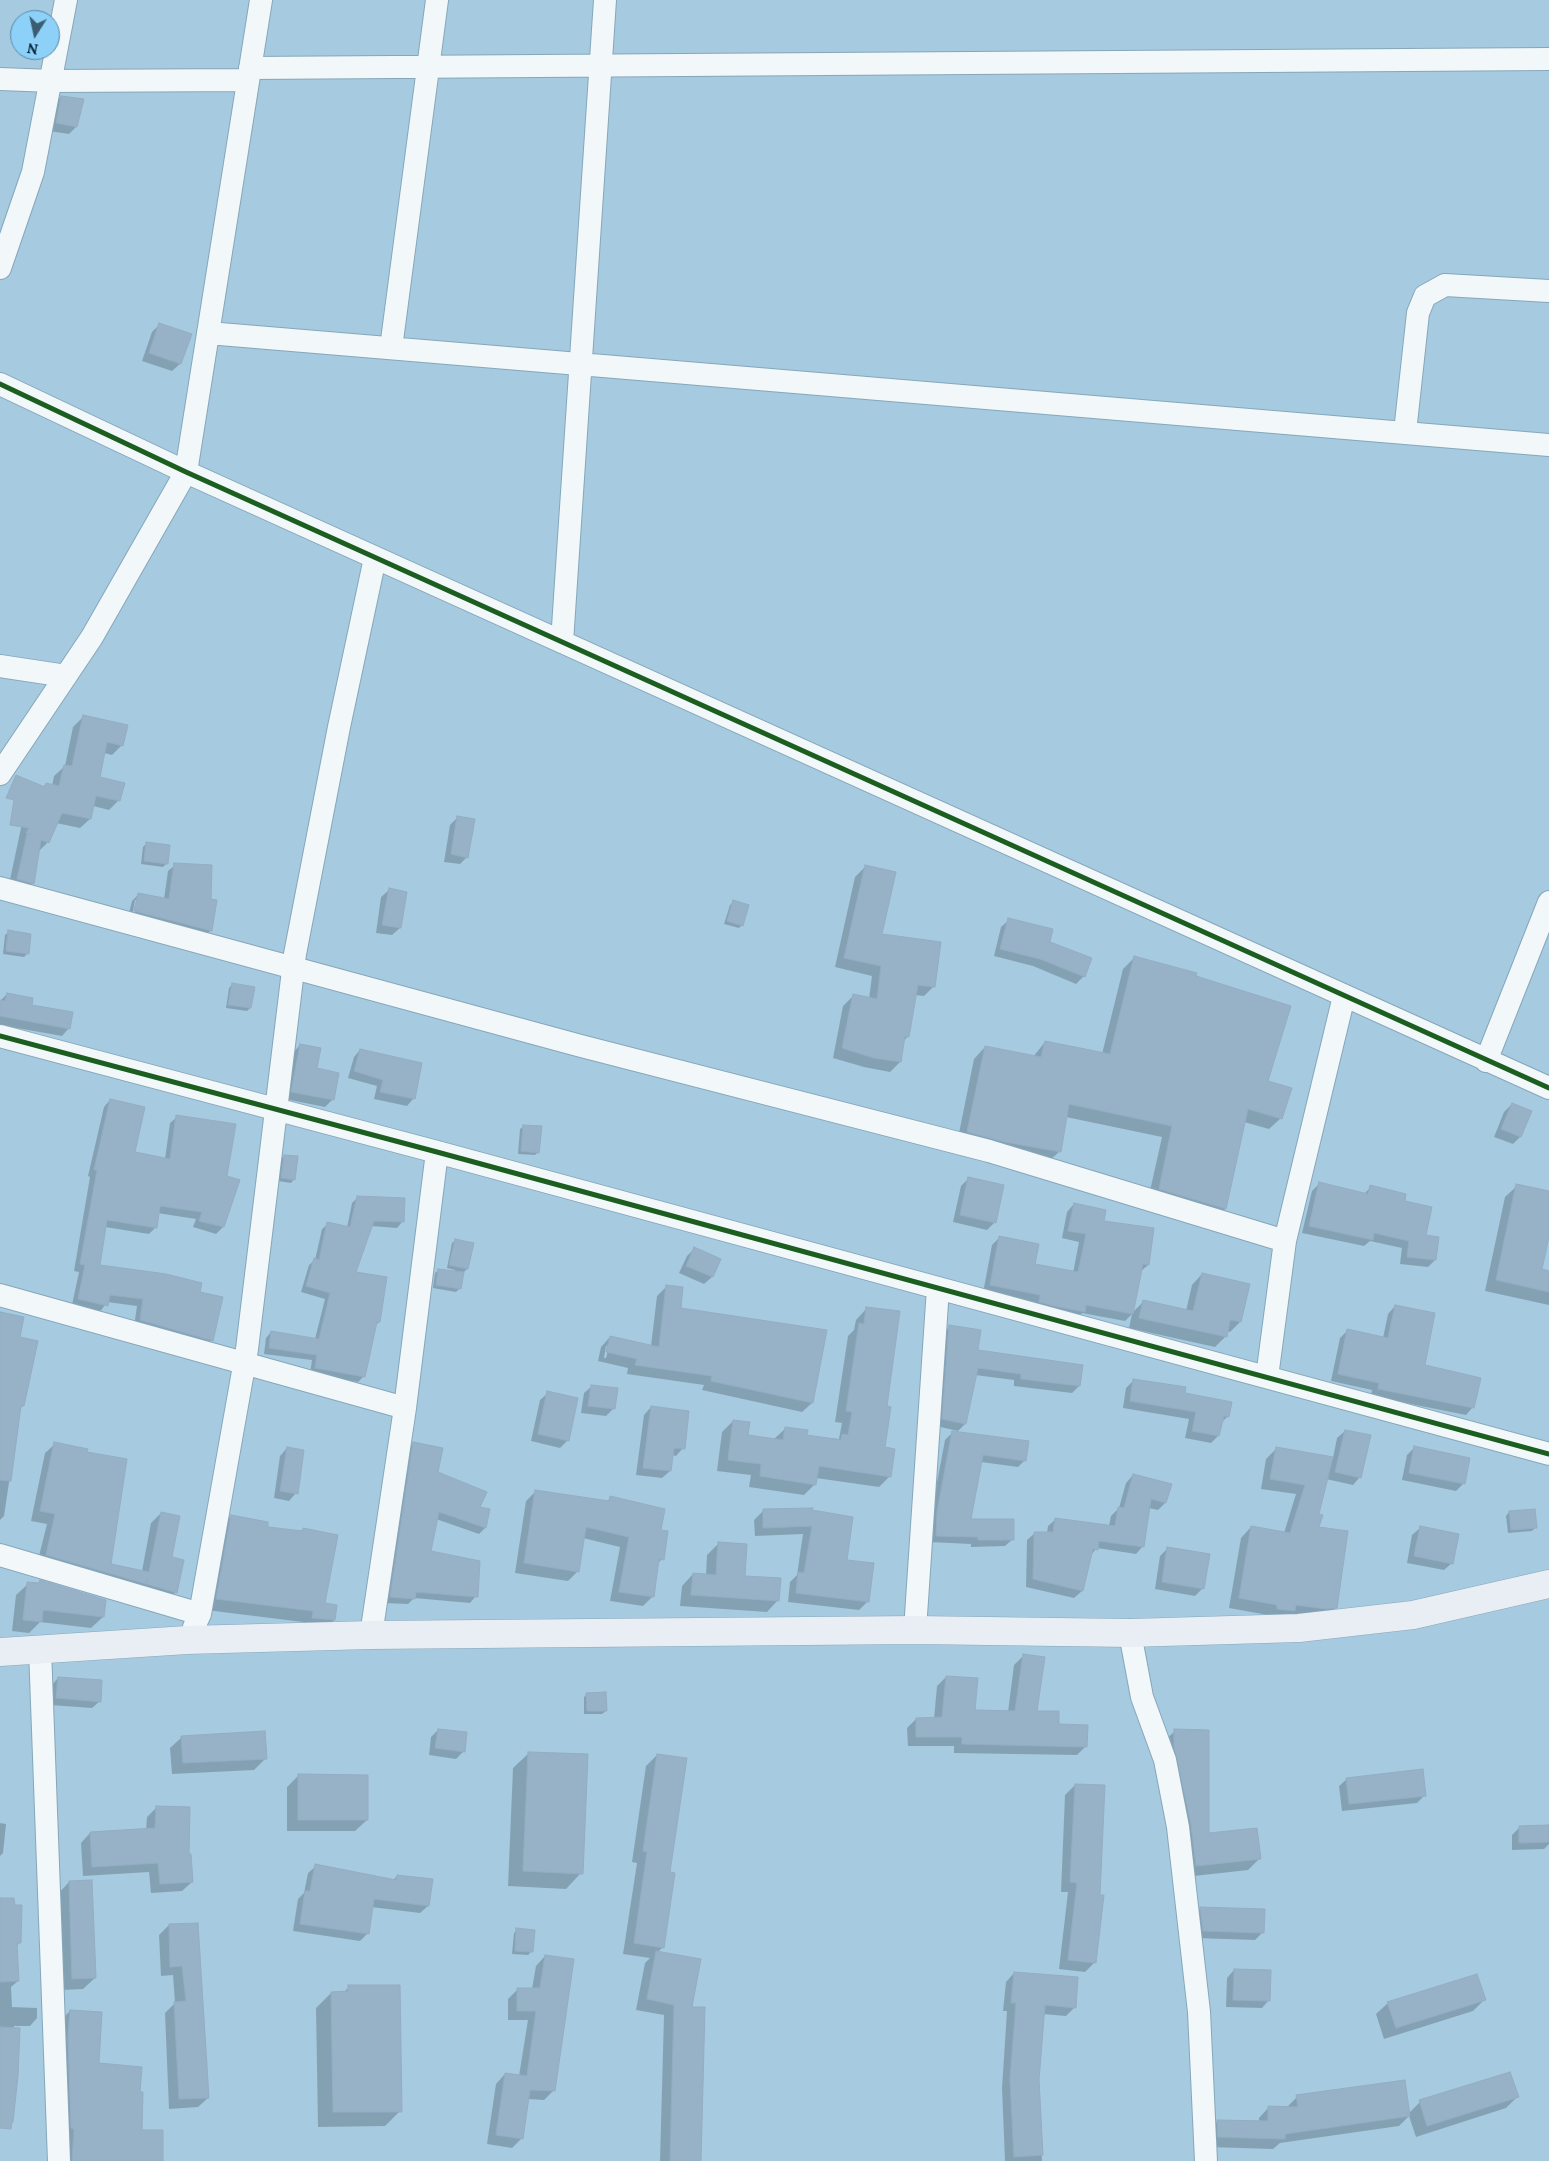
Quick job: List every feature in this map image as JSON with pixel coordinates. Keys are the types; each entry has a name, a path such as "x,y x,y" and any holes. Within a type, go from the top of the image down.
{"main road":[{"path":"0,1652 187,1640 371,1635 915,1630 1130,1633 1299,1628 1404,1616 1549,1584"}],"street":[{"path":"0,268 33,172 52,81 66,0"},
{"path":"0,774 92,637 186,472 261,0"},
{"path":"390,348 437,0"},
{"path":"562,642 605,0"},
{"path":"0,79 52,81 428,67 1549,59"},
{"path":"1406,432 1418,313 1425,296 1445,285 1549,291"},
{"path":"208,333 1549,445"},
{"path":"0,384 186,472 375,558 1549,1088"},
{"path":"187,1640 200,1614 245,1363 293,967 338,727 375,558"},
{"path":"0,666 66,676"},
{"path":"0,888 581,1046 989,1151 1285,1242"},
{"path":"1486,1061 1549,902"},
{"path":"1267,1377 1285,1242 1344,996"},
{"path":"0,1036 277,1108 1549,1454"},
{"path":"371,1635 404,1408 437,1152"},
{"path":"915,1630 938,1288"},
{"path":"0,1295 404,1408"},
{"path":"0,1554 200,1614"},
{"path":"1130,1633 1142,1697 1165,1760 1178,1827 1199,2012 1206,2161"},
{"path":"40,1649 59,2161"}],"building":[{"path":"61,96 84,99 77,127 56,123"},
{"path":"159,323 192,334 181,364 149,353"},
{"path":"83,715 128,725 123,746 107,742 100,777 125,783 120,801 96,796 91,819 62,813 49,843 41,840 34,884 17,879 27,834 30,835 26,833 29,828 10,825 14,800 6,798 16,775 45,787 46,783 59,786 64,765 72,766"},
{"path":"457,816 475,819 468,858 451,854"},
{"path":"146,842 170,845 168,864 144,861"},
{"path":"174,863 212,865 211,899 217,900 212,931 134,911 138,893 169,899"},
{"path":"865,865 896,872 882,934 941,942 935,987 918,985 909,1037 905,1036 901,1062 874,1058 842,1048 853,994 877,999 881,966 844,958"},
{"path":"389,888 407,892 401,928 382,925"},
{"path":"733,900 749,905 743,926 727,921"},
{"path":"1008,918 1053,929 1050,942 1092,958 1085,977 1040,959 1000,949"},
{"path":"8,930 31,934 29,954 6,951"},
{"path":"1134,956 1197,973 1196,976 1291,1006 1268,1081 1292,1088 1282,1119 1248,1109 1226,1209 1159,1189 1172,1126 1069,1104 1061,1152 1005,1142 967,1132 985,1046 1041,1057 1045,1041 1110,1054"},
{"path":"232,983 255,987 251,1008 228,1005"},
{"path":"7,993 33,998 32,1005 73,1012 70,1029 0,1016 0,1000 5,1001"},
{"path":"300,1044 321,1048 317,1068 339,1073 334,1100 291,1092"},
{"path":"360,1049 422,1063 415,1099 380,1092 383,1080 354,1071"},
{"path":"110,1099 145,1107 135,1152 170,1159 176,1115 236,1124 227,1176 240,1180 224,1227 199,1221 202,1212 160,1206 157,1228 107,1220 100,1265 166,1274 202,1283 200,1292 223,1297 213,1341 140,1320 143,1299 110,1295 108,1306 78,1299 85,1265 80,1264 97,1170 94,1170"},
{"path":"1512,1103 1532,1111 1521,1137 1501,1129"},
{"path":"523,1125 542,1126 539,1153 521,1151"},
{"path":"284,1155 298,1156 295,1180 281,1178"},
{"path":"968,1177 1004,1185 996,1223 960,1215"},
{"path":"1319,1182 1368,1194 1370,1185 1406,1194 1405,1201 1432,1207 1426,1235 1439,1237 1436,1260 1407,1257 1409,1241 1374,1233 1373,1240 1309,1226"},
{"path":"1516,1184 1549,1191 1549,1237 1542,1269 1549,1271 1549,1292 1496,1280"},
{"path":"357,1196 405,1198 404,1222 374,1221 356,1272 387,1277 380,1322 377,1322 365,1377 315,1368 317,1355 269,1348 271,1331 319,1339 330,1293 306,1286 314,1258 319,1260 327,1222 350,1227"},
{"path":"1074,1203 1106,1210 1104,1221 1154,1228 1149,1265 1143,1264 1133,1314 1086,1305 1085,1312 1054,1306 1039,1302 1040,1295 990,1285 999,1236 1039,1244 1035,1264 1078,1272 1086,1234 1068,1231"},
{"path":"455,1239 474,1243 468,1269 449,1265"},
{"path":"694,1247 721,1259 713,1277 686,1266"},
{"path":"438,1269 464,1272 461,1289 436,1285"},
{"path":"1202,1273 1250,1284 1241,1322 1230,1320 1227,1337 1139,1318 1143,1300 1193,1311"},
{"path":"666,1285 683,1287 681,1308 827,1330 813,1403 711,1381 712,1376 635,1365 637,1359 606,1352 610,1336 659,1347"},
{"path":"1395,1305 1435,1313 1425,1365 1481,1378 1474,1408 1378,1389 1379,1383 1338,1374 1347,1329 1388,1338"},
{"path":"866,1307 900,1311 887,1406 891,1407 885,1447 895,1449 891,1477 819,1466 816,1485 760,1476 761,1464 728,1460 733,1420 750,1422 748,1435 783,1440 785,1427 808,1430 807,1435 841,1440 842,1434 848,1435 852,1412 846,1411 859,1323 864,1324"},
{"path":"0,1312 24,1317 20,1337 38,1341 24,1406 21,1406 11,1481 0,1480"},
{"path":"949,1325 981,1330 978,1350 1083,1365 1080,1386 1021,1379 1021,1374 978,1368 966,1424 942,1419"},
{"path":"1133,1379 1186,1387 1185,1393 1232,1402 1229,1417 1224,1416 1219,1436 1192,1431 1196,1412 1130,1401"},
{"path":"591,1385 618,1388 615,1409 588,1406"},
{"path":"547,1391 578,1398 569,1441 538,1434"},
{"path":"651,1406 689,1411 685,1449 674,1448 671,1471 643,1468"},
{"path":"1345,1430 1371,1435 1361,1478 1335,1472"},
{"path":"952,1431 1029,1441 1026,1461 983,1455 971,1519 1014,1519 1014,1540 978,1540 978,1537 936,1536 937,1512"},
{"path":"54,1442 88,1449 87,1452 127,1459 111,1564 149,1572 161,1512 180,1516 172,1557 184,1560 177,1593 46,1555 55,1514 40,1511"},
{"path":"413,1442 443,1448 438,1472 487,1492 480,1507 490,1509 486,1528 439,1512 431,1551 480,1561 478,1597 416,1592 415,1599 390,1597"},
{"path":"1414,1446 1470,1458 1465,1484 1409,1473"},
{"path":"287,1447 304,1450 298,1494 280,1491"},
{"path":"1276,1447 1333,1457 1319,1514 1323,1515 1319,1527 1348,1531 1337,1608 1326,1609 1296,1605 1295,1611 1277,1609 1277,1605 1239,1598 1251,1526 1290,1533 1305,1485 1270,1479"},
{"path":"1133,1474 1172,1484 1166,1503 1151,1499 1144,1547 1099,1541 1098,1550 1093,1549 1083,1591 1033,1579 1034,1532 1053,1532 1055,1518 1115,1526 1118,1507 1124,1508"},
{"path":"535,1490 609,1501 610,1496 665,1509 661,1530 668,1531 664,1560 659,1559 654,1597 619,1592 629,1537 586,1527 579,1572 524,1563"},
{"path":"813,1508 812,1510 853,1517 847,1560 874,1563 869,1602 796,1593 798,1572 804,1573 812,1526 763,1528 763,1509"},
{"path":"1535,1509 1537,1528 1511,1530 1509,1511"},
{"path":"231,1515 268,1522 268,1527 303,1531 303,1528 338,1535 325,1603 337,1605 335,1620 312,1618 313,1611 216,1599"},
{"path":"1420,1526 1459,1534 1453,1564 1414,1556"},
{"path":"718,1542 747,1544 745,1576 781,1578 779,1601 691,1595 693,1573 716,1575"},
{"path":"1167,1547 1210,1554 1204,1589 1162,1582"},
{"path":"40,1580 106,1600 104,1617 43,1610 42,1622 23,1620 27,1582 39,1583"},
{"path":"1023,1654 1045,1657 1037,1711 1059,1711 1059,1724 1088,1725 1087,1747 962,1744 962,1737 916,1737 916,1718 942,1717 946,1676 978,1678 975,1710 1015,1711"},
{"path":"58,1677 102,1680 101,1702 56,1698"},
{"path":"606,1692 607,1711 587,1711 586,1693"},
{"path":"438,1729 467,1732 465,1752 435,1748"},
{"path":"1174,1729 1209,1730 1209,1833 1257,1828 1261,1859 1196,1866 1191,1824 1174,1747"},
{"path":"265,1731 267,1759 183,1763 181,1736"},
{"path":"528,1752 588,1754 583,1874 523,1871"},
{"path":"657,1754 687,1758 670,1872 675,1873 664,1948 634,1943 647,1852 643,1851"},
{"path":"1423,1769 1426,1796 1349,1804 1346,1778"},
{"path":"298,1774 368,1775 368,1820 298,1820"},
{"path":"1075,1784 1105,1785 1100,1895 1104,1895 1096,1963 1068,1960 1077,1883 1070,1882"},
{"path":"156,1806 190,1807 189,1854 191,1854 193,1882 160,1884 158,1863 92,1867 90,1832 155,1828"},
{"path":"1549,1825 1549,1842 1519,1843 1519,1826"},
{"path":"315,1864 396,1880 397,1875 433,1879 429,1906 374,1899 369,1934 300,1924 305,1891 310,1891"},
{"path":"92,1880 96,1978 72,1979 69,1881"},
{"path":"0,1898 14,1898 15,1905 22,1905 21,1943 17,1943 19,1981 0,1982"},
{"path":"1200,1907 1265,1909 1264,1933 1203,1931"},
{"path":"198,1923 209,2098 179,2099 174,2002 186,2001 182,1966 170,1967 169,1924"},
{"path":"516,1928 535,1930 533,1952 515,1951"},
{"path":"656,1951 701,1959 692,2007 705,2007 701,2161 670,2161 674,2005 647,1999"},
{"path":"545,1955 574,1959 555,2091 530,2090 523,2139 496,2135 505,2073 527,2076 536,2011 517,2011 517,1988 540,1988"},
{"path":"1234,1969 1271,1970 1270,2001 1233,2000"},
{"path":"1014,1972 1078,1977 1076,2008 1045,2005 1039,2080 1043,2155 1014,2157 1010,2079 1016,2003 1011,2003"},
{"path":"1477,1974 1486,2000 1396,2028 1387,2002"},
{"path":"348,1985 400,1985 402,2112 333,2112 331,1992 348,1991"},
{"path":"70,2010 102,2012 99,2063 142,2067 140,2092 143,2092 142,2130 163,2130 163,2161 72,2161 74,2129 71,2128 68,2037"},
{"path":"0,2027 20,2028 18,2076 11,2129 0,2128"},
{"path":"1510,2072 1519,2097 1427,2126 1419,2100"},
{"path":"1405,2080 1410,2116 1285,2134 1285,2139 1218,2137 1217,2120 1268,2121 1268,2106 1298,2107 1296,2095"}],"cycle path":[{"path":"0,384 186,472 1549,1088"},
{"path":"0,1036 437,1152 1549,1454"}]}
